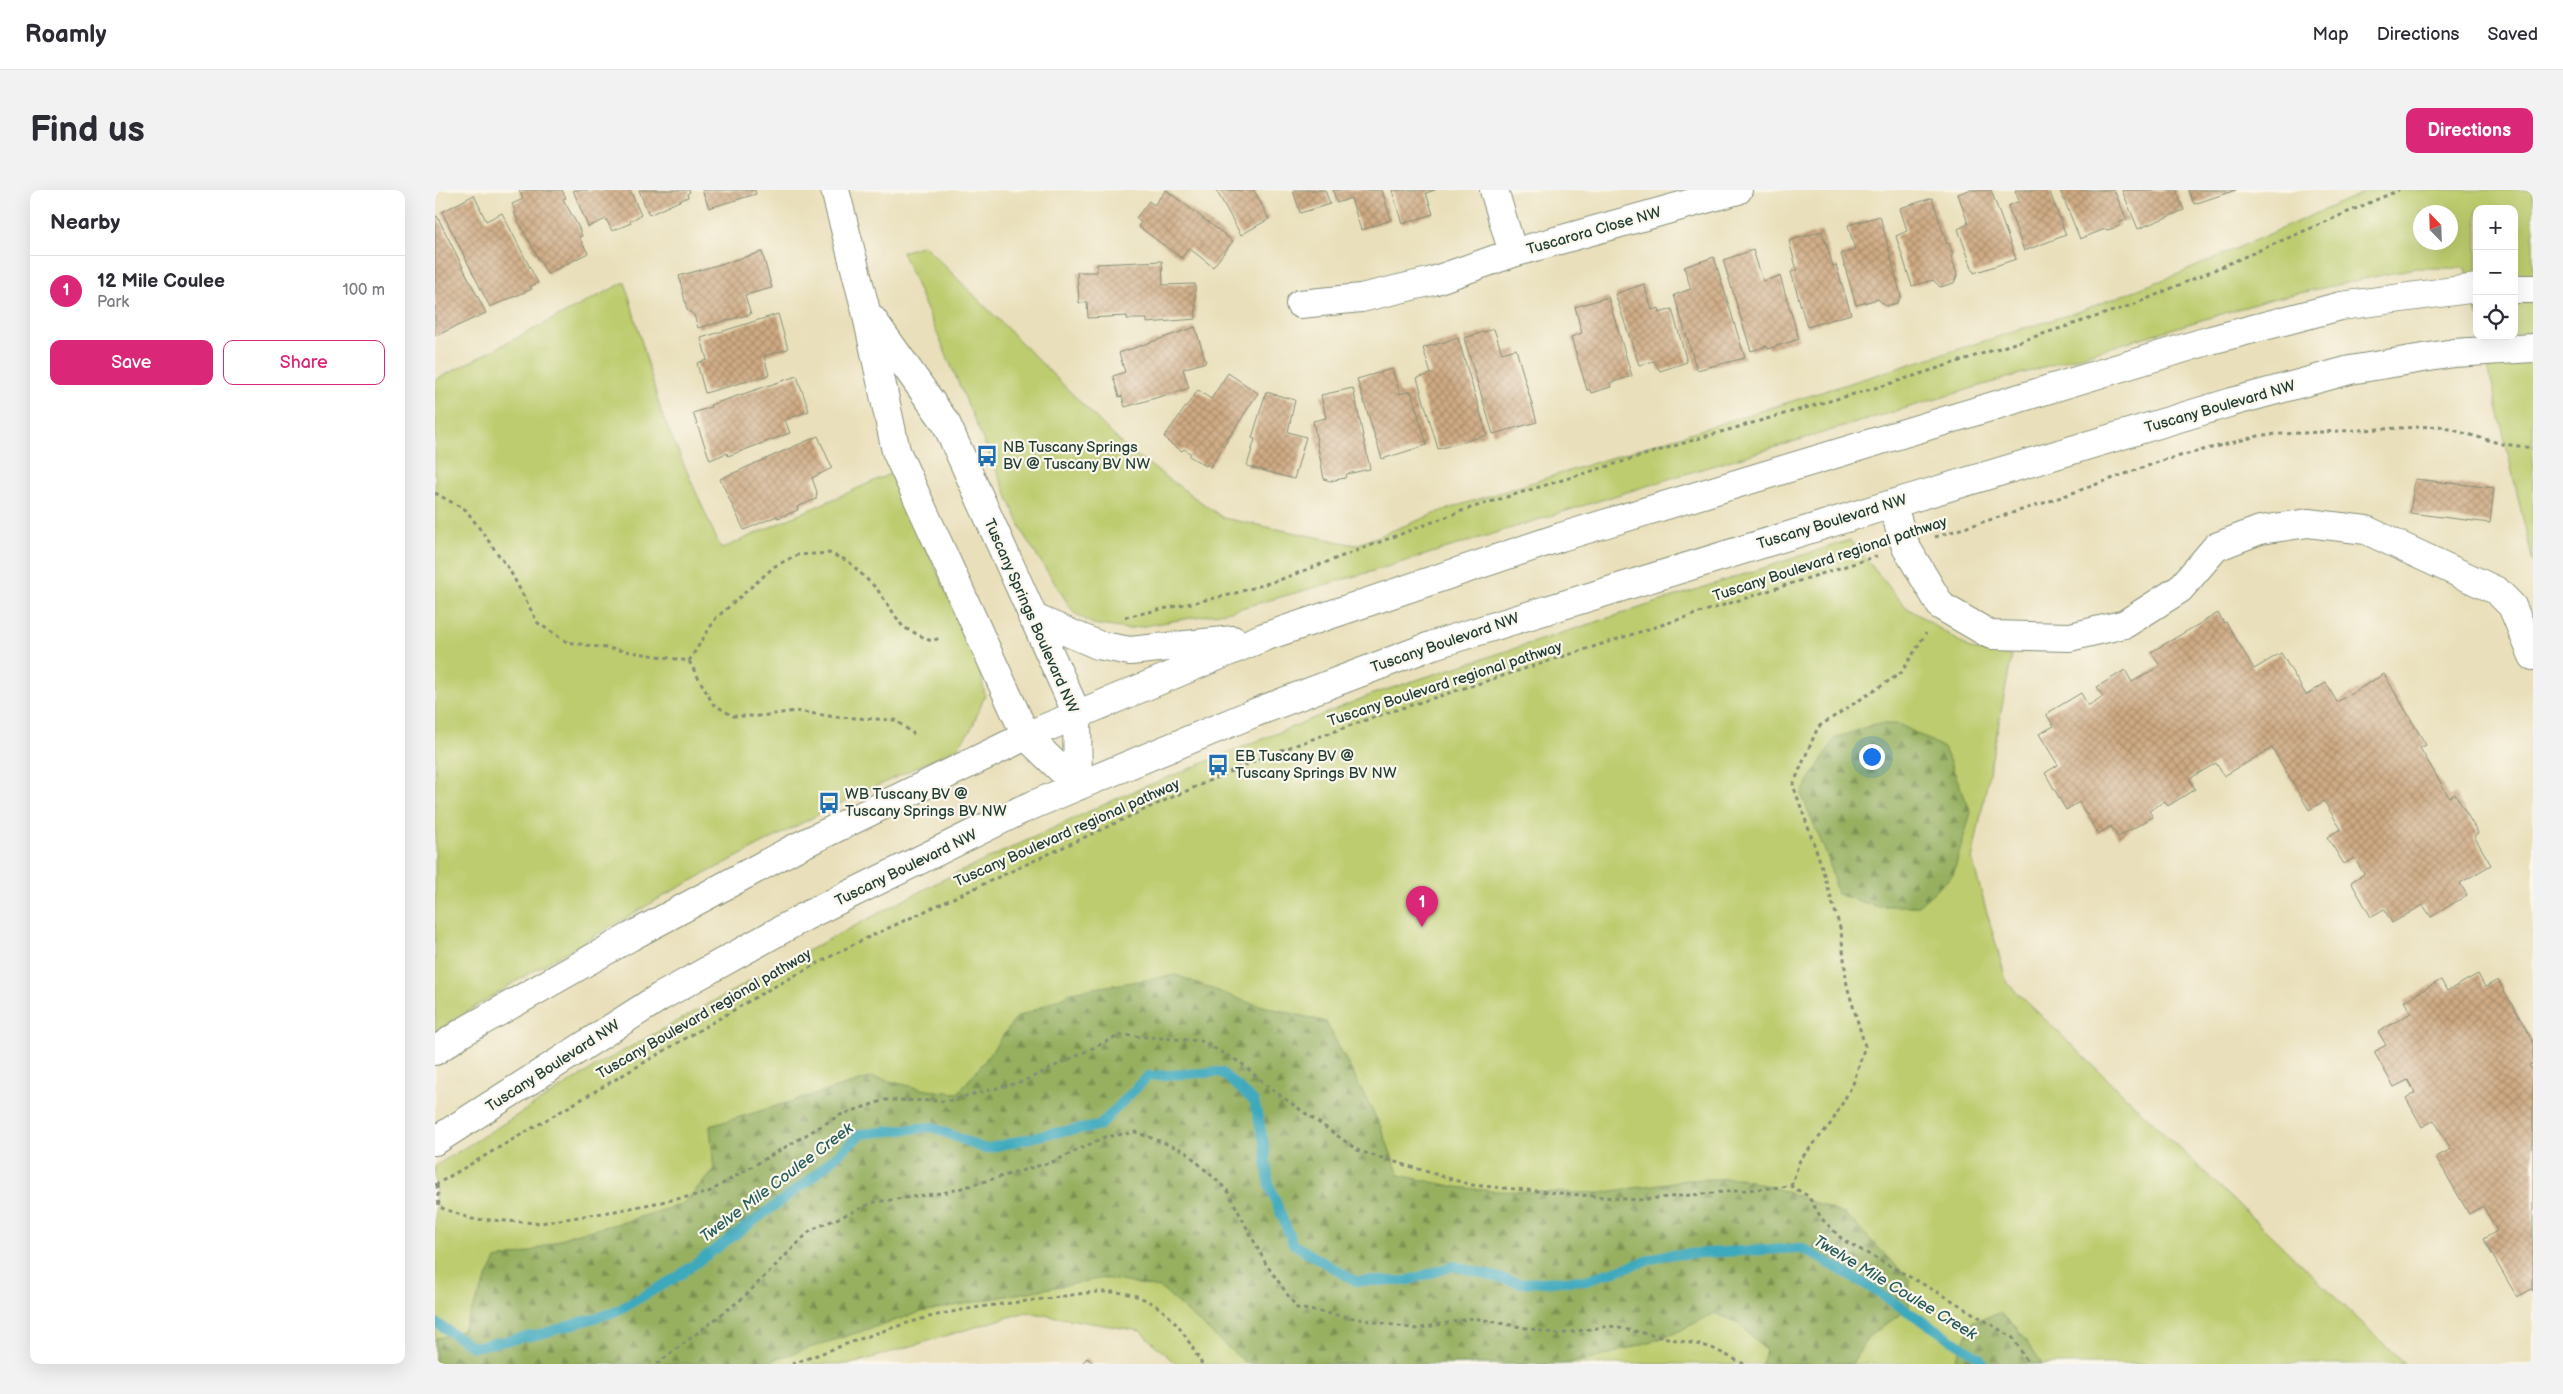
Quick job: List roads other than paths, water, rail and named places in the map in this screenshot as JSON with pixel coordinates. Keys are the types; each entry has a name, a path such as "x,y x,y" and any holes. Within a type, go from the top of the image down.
{"street":[{"name":"Tuscany Springs Boulevard NW","path":"835,190 867,311 896,451 1026,736 1078,786"},
{"name":"Tuscarora Close NW","path":"1494,190 1513,253 1738,190"},
{"path":"1300,304 1361,298 1433,281 1513,253"},
{"path":"435,1051 463,1032 630,937 793,849 1026,736 1264,637 1561,536 2211,340 2341,306 2473,289"},
{"path":"2518,289 2533,289"},
{"name":"Tuscany Springs Boulevard NW","path":"867,311 946,422 1077,714 1078,786"},
{"name":"Tuscany Boulevard NW","path":"435,1141 686,983 806,916 1021,810 1254,713 1433,645 2232,402 2350,370 2454,353 2533,348"},
{"path":"1892,504 1905,547 1941,606 1991,635 2070,637 2125,624 2180,589 2216,547 2260,530 2308,523 2366,530 2497,591 2512,606 2533,656"},
{"path":"1032,617 1098,645 1131,651 1264,637"}],"waterway":[{"name":"Twelve Mile Coulee Creek","path":"435,1322 473,1347 541,1334 615,1312 677,1277 807,1182 861,1134 932,1127 985,1149 1048,1134 1099,1126 1148,1076 1221,1072 1254,1101 1264,1143 1269,1185 1293,1244 1355,1281 1406,1281 1454,1266 1520,1283 1586,1280 1666,1255 1802,1248 1860,1281 1979,1357 1983,1364"}],"place":[{"name":"NB Tuscany Springs BV @ Tuscany BV NW","path":"987,456"},
{"name":"EB Tuscany BV @ Tuscany Springs BV NW","path":"1218,765"},
{"name":"WB Tuscany BV @ Tuscany Springs BV NW","path":"829,803"},
{"name":"12 Mile Coulee","path":"1422,927"}]}
